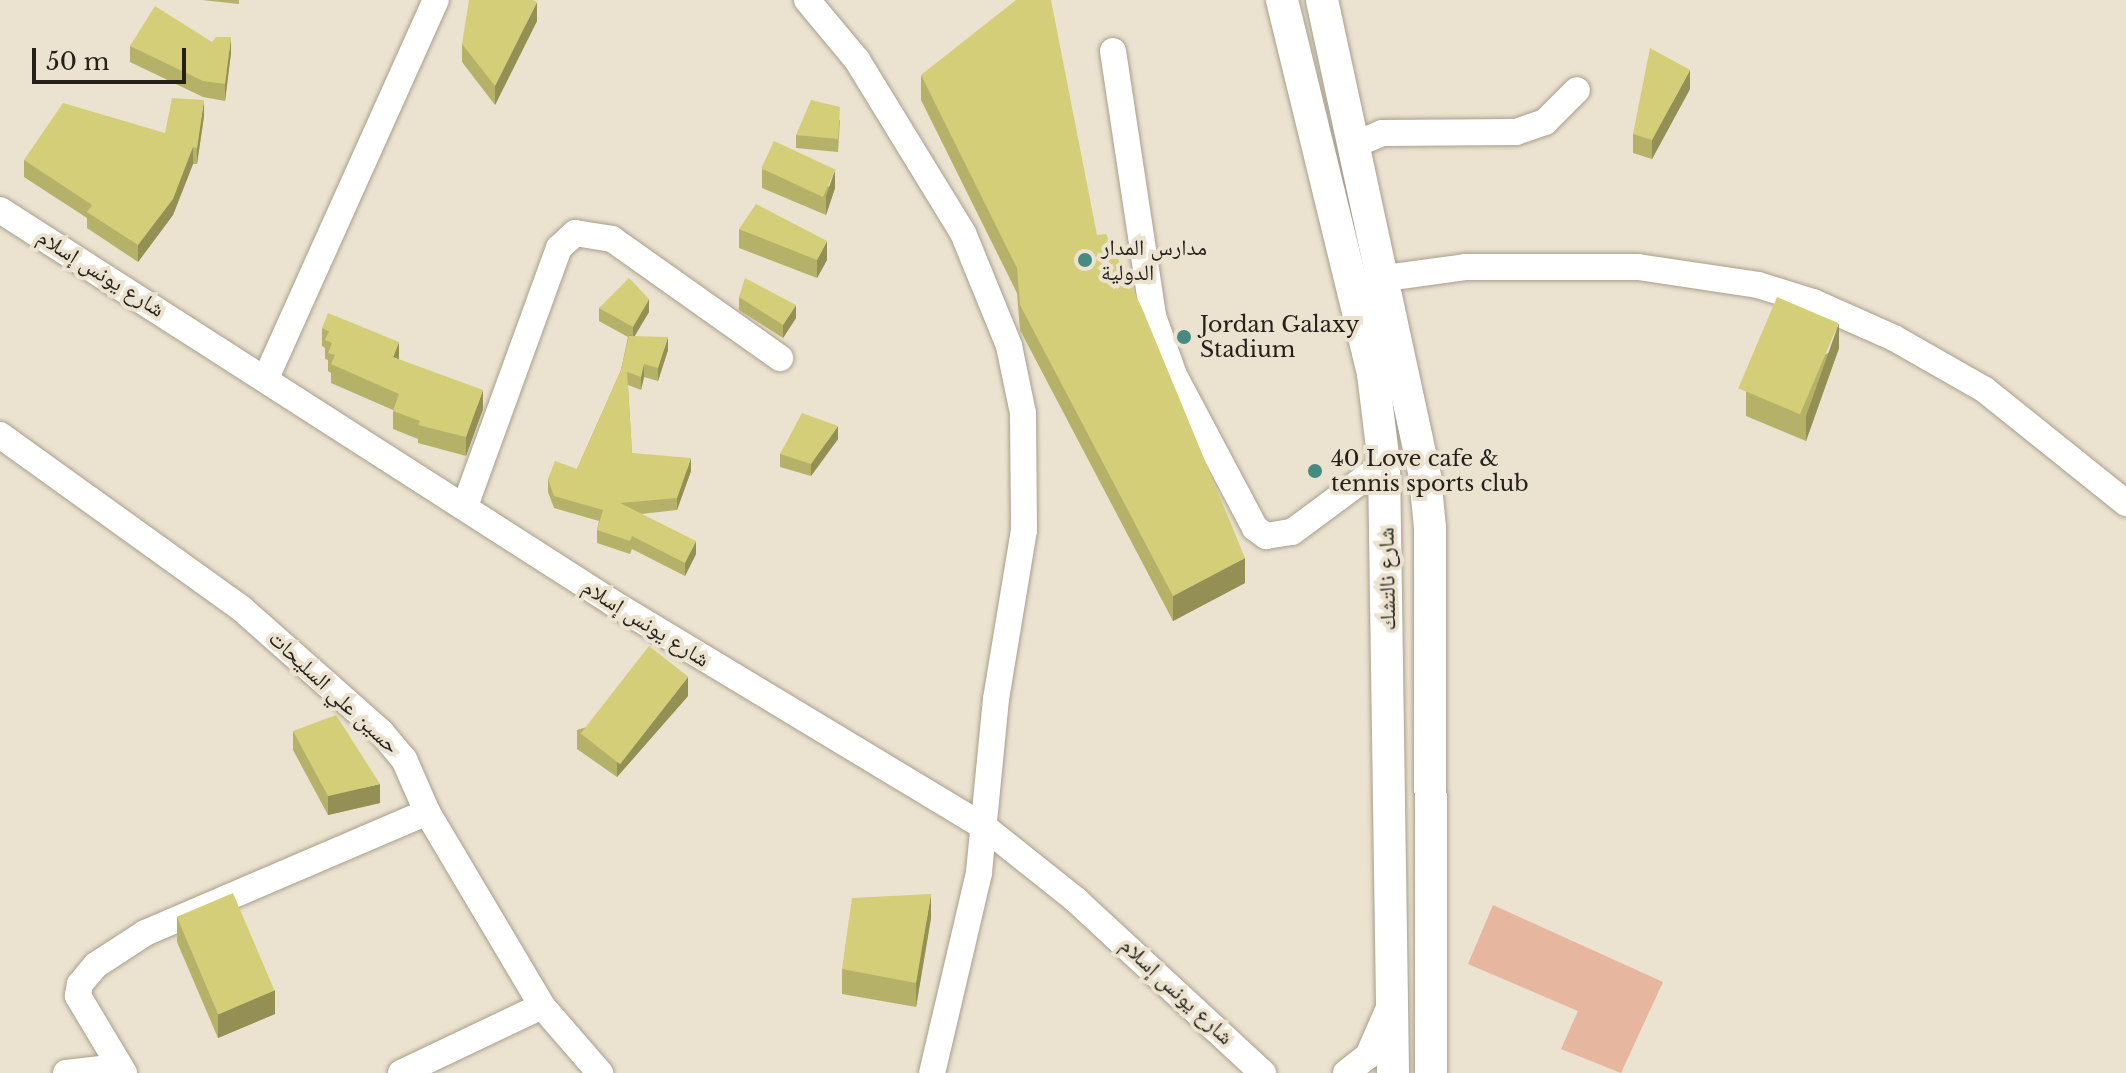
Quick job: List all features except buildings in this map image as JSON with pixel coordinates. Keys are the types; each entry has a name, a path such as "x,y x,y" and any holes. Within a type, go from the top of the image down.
{"main road":[{"name":"شارع نالتشك","path":"1282,0 1373,374 1384,464 1393,1073"},
{"name":"شارع نالتشك","path":"1322,0 1416,416 1430,528 1431,1073"}],"street":[{"path":"266,378 436,0"},
{"path":"807,0 857,60 963,233 1009,346 1023,413 1024,530 996,699 974,910 932,1073"},
{"path":"1113,51 1153,316 1174,375 1255,528 1266,536 1292,532 1384,464"},
{"path":"1354,145 1382,133 1516,132 1545,122 1577,90"},
{"name":"شارع يونس إسلام","path":"0,210 720,670 983,826 1076,900 1255,1065 1275,1073"},
{"path":"465,506 559,248 575,233 612,239 780,358"},
{"path":"1386,278 1465,267 1638,267 1700,273 1771,289 1894,338 1985,390 2126,503"},
{"name":"حسين علي السليحات","path":"0,435 282,640 404,759 427,812 542,1006 600,1073"},
{"path":"122,1070 87,1017 78,990 111,953 427,812"},
{"path":"1346,1073 1368,1056 1392,999"},
{"path":"401,1073 542,1006"},
{"path":"66,1073 122,1070"}],"shaded area":[{"path":"1493,905 1663,982 1621,1073 1561,1049 1578,1011 1468,964"}],"place":[{"name":"مدارس المدار الدولية","path":"1085,260"},
{"name":"Jordan Galaxy Stadium","path":"1184,337"},
{"name":"40 Love cafe & tennis sports club","path":"1315,471"}]}
